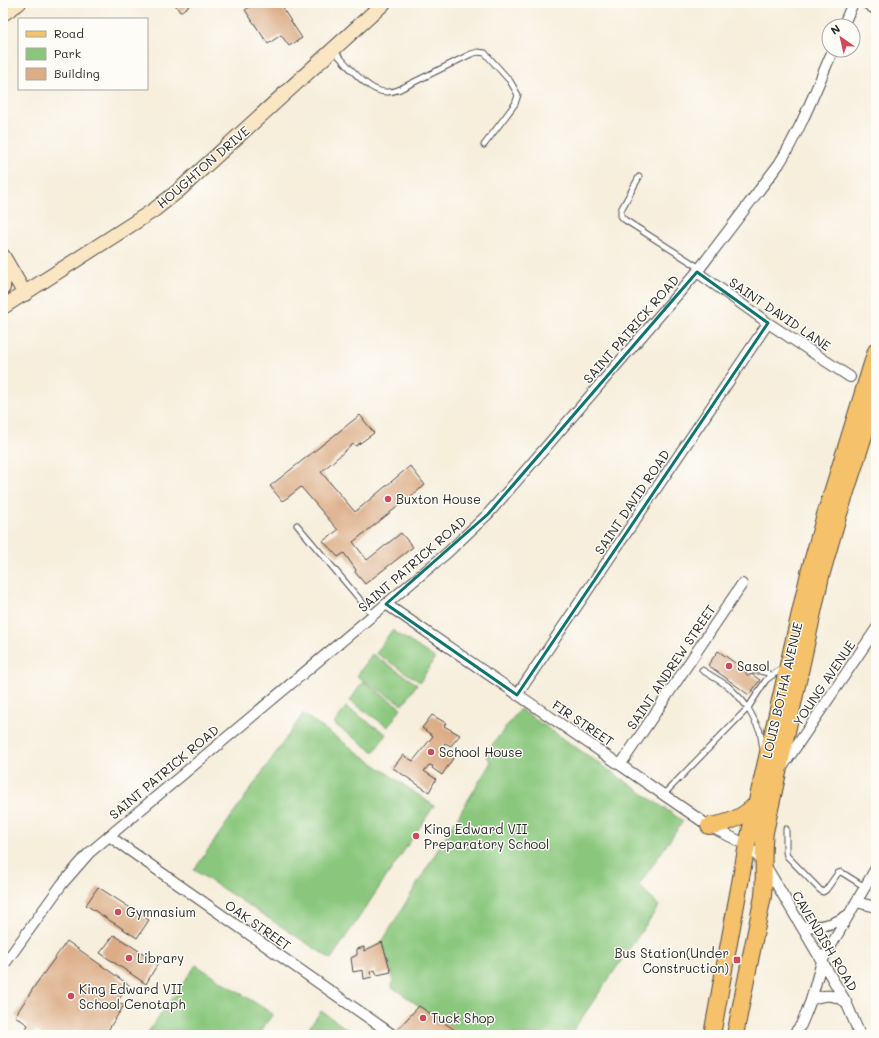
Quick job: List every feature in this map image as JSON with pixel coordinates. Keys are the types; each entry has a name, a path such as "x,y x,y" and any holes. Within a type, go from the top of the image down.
{"main road":[{"name":"LOUIS BOTHA AVENUE","path":"712,1035 755,805 762,781 809,573 825,515 876,352"},
{"name":"LOUIS BOTHA AVENUE","path":"736,1035 763,896 765,880 763,846 765,832 822,576 837,520 876,398"},
{"path":"709,826 734,820 748,812 755,805"}],"street":[{"path":"3,14 20,3"},
{"name":"HOUGHTON DRIVE","path":"3,307 154,210 178,191 384,3"},
{"path":"846,18 853,3"},
{"path":"866,3 876,10"},
{"name":"SAINT PATRICK ROAD","path":"3,966 62,884 89,853 447,553 488,514 698,270 779,164 791,145 829,58"},
{"path":"3,256 25,294"},
{"path":"3,264 3,288"},
{"name":"SAINT DAVID LANE","path":"698,270 768,323 850,377"},
{"name":"SAINT DAVID ROAD","path":"517,695 768,323"},
{"name":"SAINT ANDREW STREET","path":"621,764 742,584"},
{"name":"FIR STREET","path":"386,604 517,695 621,764 709,826 747,845 764,863"},
{"name":"YOUNG AVENUE","path":"779,771 876,629"},
{"name":"OAK STREET","path":"109,836 393,1035"},
{"name":"CAVENDISH ROAD","path":"764,863 846,1002 860,1035"},
{"path":"793,1035 801,1025 811,1000 822,961 876,868"},
{"path":"856,902 876,908"},
{"path":"801,926 812,927 830,924 849,915"},
{"path":"811,1000 820,996 829,995 838,997 846,1002"}],"lane":[{"path":"333,50 368,86 387,93 398,90 471,54 478,52 485,53 510,81 518,96 515,104 484,146"},
{"path":"639,177 621,210 621,216 698,270"},
{"path":"297,524 373,615"},
{"path":"664,794 748,708 762,686 772,675 788,664"},
{"path":"702,670 736,690 748,708 760,731 762,739 762,781"},
{"path":"749,672 754,670 772,675"},
{"path":"786,829 787,856 820,890 823,892 826,890 838,873 841,872 865,887"}],"highlighted area":[{"path":"697,272 768,323 517,695 386,604 488,514"}],"green space":[{"path":"392,630 435,658 420,682 376,653"},
{"path":"372,654 417,684 403,705 357,676"},
{"path":"363,681 401,708 388,727 350,701"},
{"path":"346,707 386,734 374,752 334,724"},
{"path":"520,709 683,821 639,885 659,906 570,1035 461,1035 392,987 393,977 382,942 491,762 485,754"},
{"path":"303,714 434,806 331,959 194,870"},
{"path":"196,965 273,1014 258,1035 146,1035"},
{"path":"321,1011 356,1035 304,1035"}],"building":[{"path":"174,3 193,3 180,12"},
{"path":"251,3 289,3 290,4 283,9 302,38 289,46 281,35 268,44 245,10 253,5"},
{"name":"Buxton House","path":"360,415 374,433 356,446 353,444 321,472 355,512 410,466 425,485 353,542 367,560 401,533 413,547 365,584 355,572 356,570 344,553 338,557 323,541 338,530 301,487 282,501 270,486"},
{"path":"718,651 760,680 749,695 708,665"},
{"name":"School House","path":"432,715 446,723 444,726 460,735 451,746 445,743 439,750 454,757 442,775 432,768 433,766 429,765 424,771 436,779 429,792 393,768 403,755 413,761 433,736 422,728"},
{"name":"Gymnasium","path":"98,887 149,920 137,938 86,905"},
{"name":"Library","path":"114,935 158,963 146,984 100,953"},
{"path":"67,941 129,985 117,1002 124,1005 105,1035 43,1035 35,1030 33,1035 23,1035 28,1025 15,1016"},
{"path":"382,942 391,972 377,975 375,970 370,972 372,977 364,979 363,970 353,972 351,958 357,955 357,949 364,947 364,951"},
{"name":"Tuck Shop","path":"419,1006 458,1032 456,1035 403,1035 397,1030"}],"place":[{"name":"Buxton House","path":"388,499"},
{"name":"Sasol","path":"729,666"},
{"name":"School House","path":"431,752"},
{"name":"King Edward VII Preparatory School","path":"416,836"},
{"name":"Gymnasium","path":"118,912"},
{"name":"Library","path":"129,958"},
{"name":"Bus Station(Under Construction)","path":"737,960"},
{"name":"King Edward VII School Cenotaph","path":"71,996"},
{"name":"Tuck Shop","path":"423,1018"}]}
